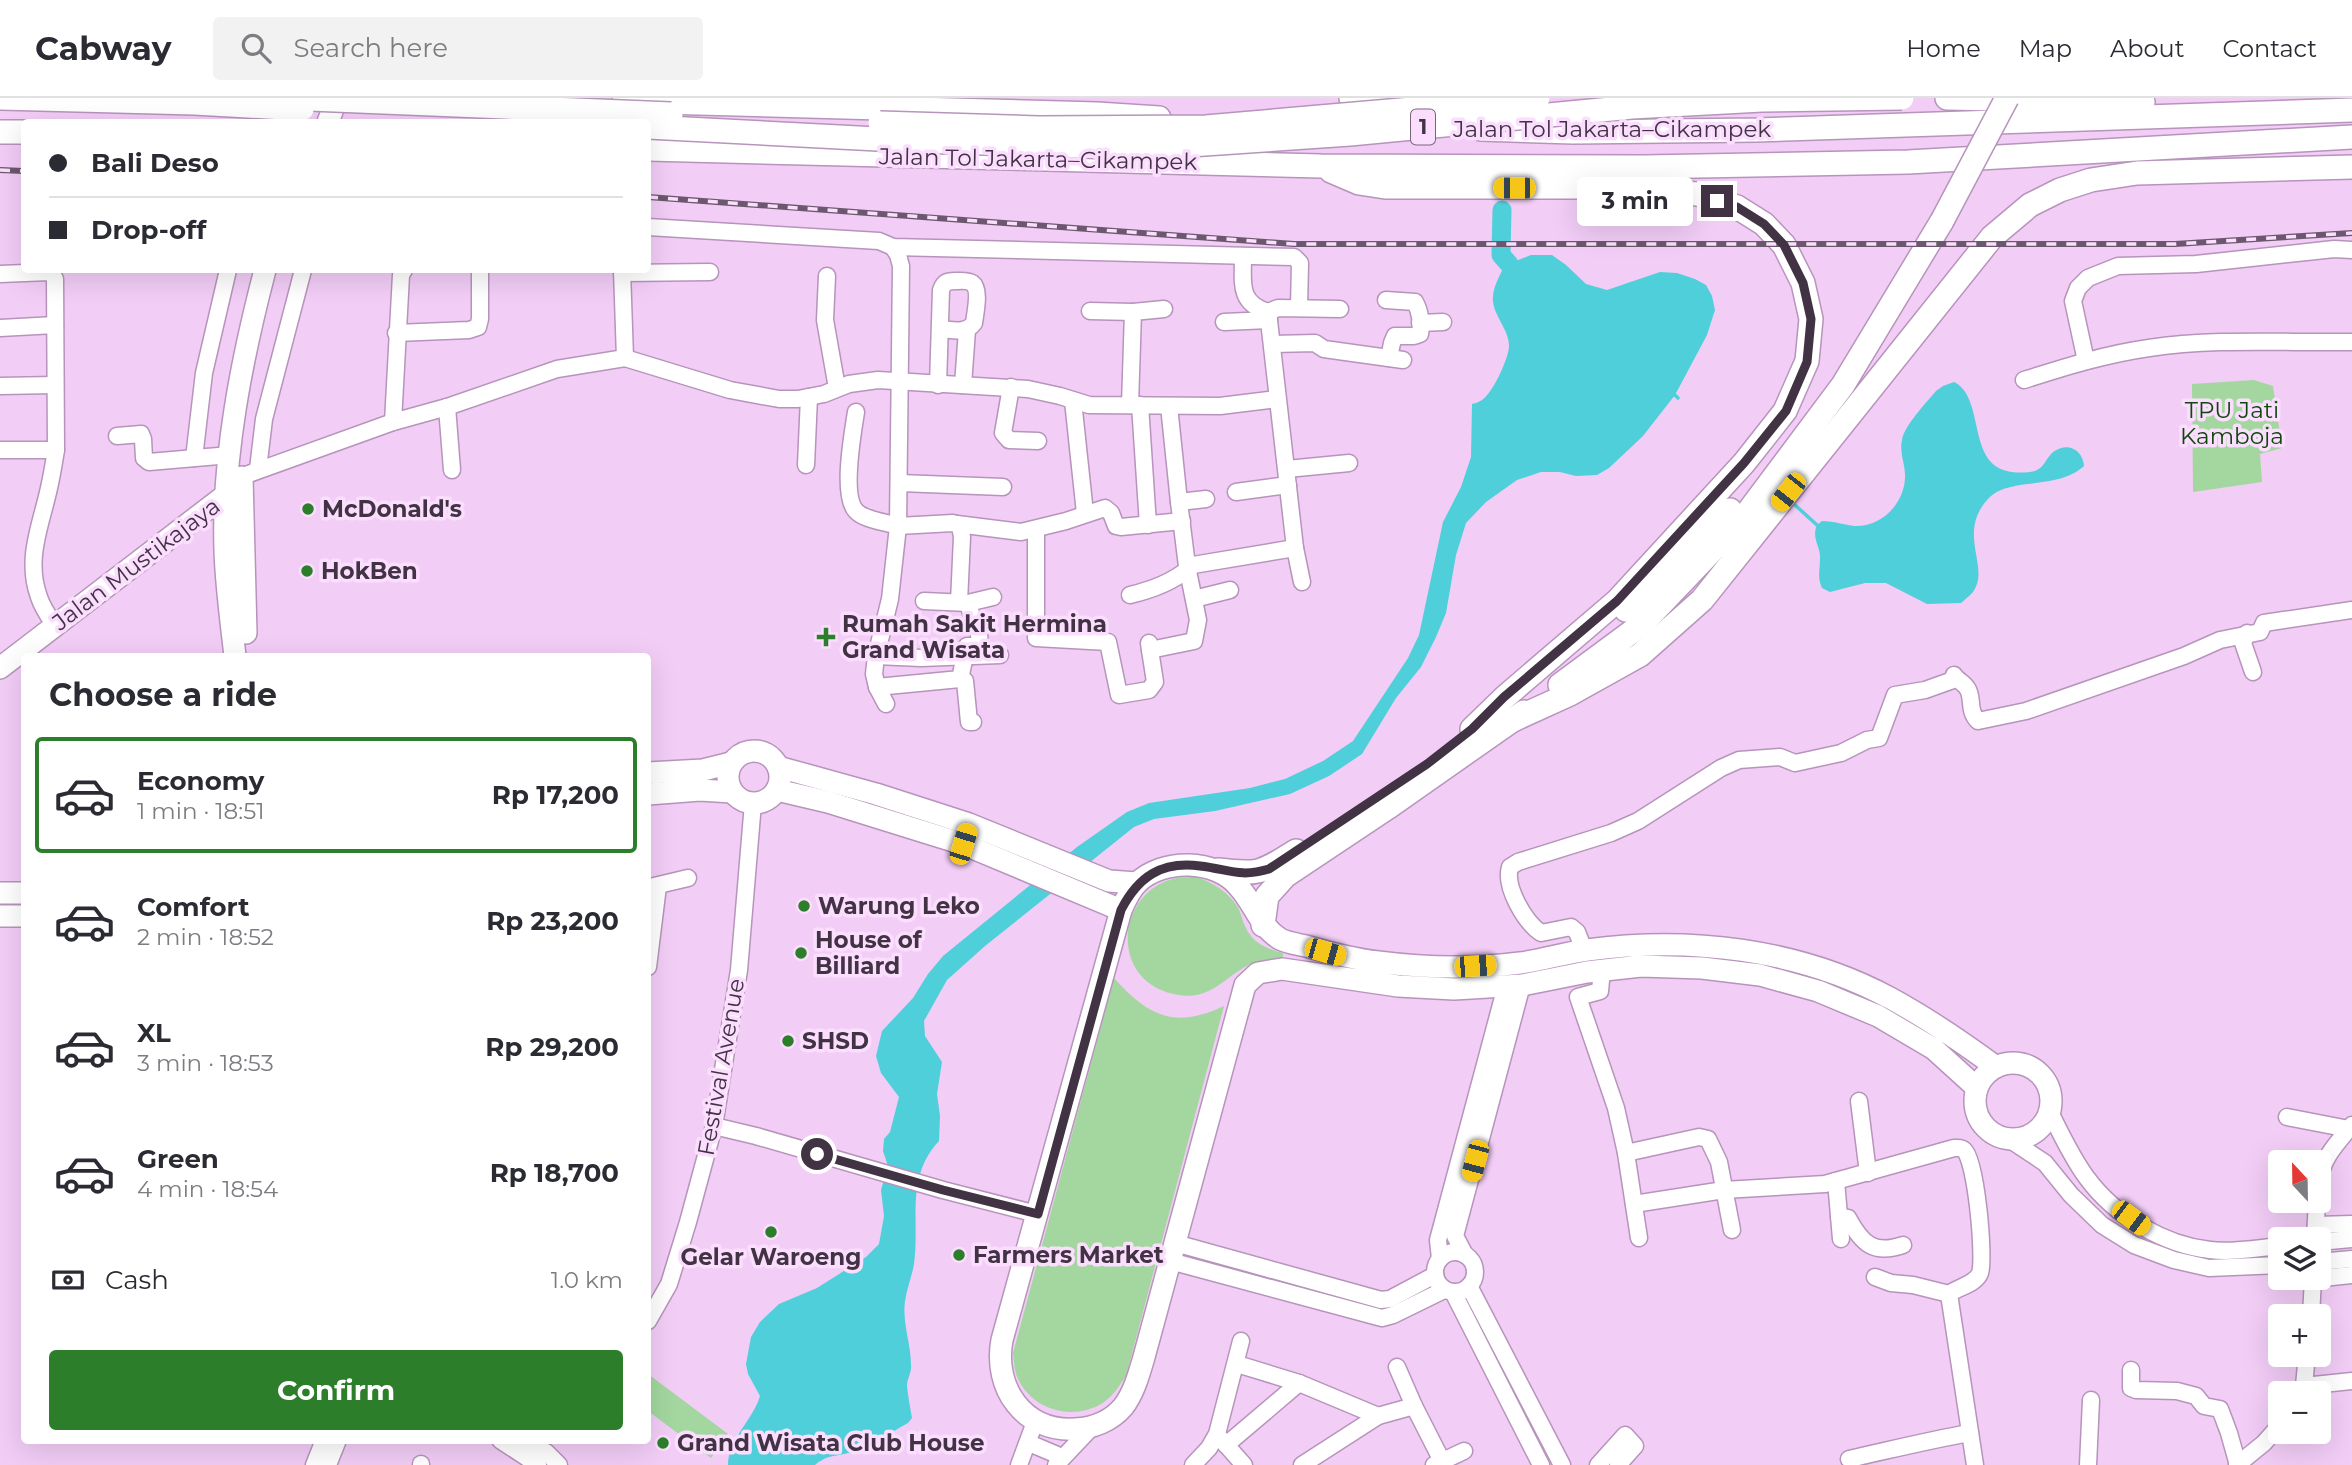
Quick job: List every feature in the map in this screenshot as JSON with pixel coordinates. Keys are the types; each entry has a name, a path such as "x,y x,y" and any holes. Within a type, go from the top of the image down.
{"highway":[{"path":"0,98 194,103 508,119"},
{"name":"1","path":"286,98 918,125 1120,128 1255,124 1538,98"},
{"name":"Jalan Tol Jakarta–Cikampek","path":"494,98 1097,114 1349,126 1573,132 1756,131 2352,110"},
{"path":"698,103 830,98"},
{"path":"1351,98 1520,98"},
{"name":"1","path":"651,127 916,141 1146,148 1350,134 1632,107 1762,100 1902,98"},
{"path":"1947,98 2118,102 2270,98"},
{"path":"1218,870 1250,874 1269,869 1427,764 1521,696 1626,611 1672,568 1745,495 1819,394 1936,218 1991,98"},
{"path":"1263,925 1266,896 1285,876 1513,720 1641,625 1745,516 1843,385 1936,218 2007,98"},
{"path":"0,132 21,132"},
{"name":"Jalan Tol Jakarta–Cikampek","path":"651,149 1321,166 1646,167 1908,162 2352,137"},
{"path":"1321,166 1359,183 1385,187 1580,187 1698,194 1737,207 1764,224 1784,245 1803,283 1811,319 1807,362 1786,411 1744,463 1617,601 1504,697 1472,729"},
{"path":"1513,720 1570,694 1640,655 1702,600 1993,236 2030,205 2060,190 2091,180 2137,173 2352,167"}],"main road":[{"path":"318,119 326,98"},
{"path":"329,119 337,98"},
{"path":"248,653 239,482 230,455 243,362 264,273"},
{"path":"235,653 225,549 239,482 250,390 261,329 275,273"},
{"name":"Jalan Mustikajaya","path":"0,668 180,531 239,482"},
{"path":"180,531 194,528 208,531 219,537 225,549"},
{"path":"651,773 703,770 731,763 741,754 754,750 769,755 779,767 876,794 966,834 1121,910"},
{"path":"731,763 727,777 732,792 738,798 753,803 767,800 777,790 779,767"},
{"path":"651,794 700,790 732,792"},
{"path":"777,790 966,834 1109,881 1137,883"},
{"path":"1977,1088 1934,1049 1878,1016 1818,991 1760,975 1702,968 1641,966 1514,985 1454,989 1398,986 1282,969 1258,973 1245,985 1137,1381 1122,1407 1091,1428 1060,1430 1035,1422 1015,1402 1004,1385 1000,1369 1002,1340 1121,910 1137,883 1166,868 1200,866 1218,870 1238,886 1263,925 1282,939 1347,958 1400,965 1453,967 1520,963 1584,950 1640,945 1703,946 1765,954 1825,971 1888,997 1947,1031 1996,1067"},
{"path":"0,893 21,893"},
{"path":"0,916 21,916"},
{"path":"2014,1063 2031,1067 2044,1079 2051,1095 2050,1112 2041,1127 2026,1137 2009,1139 1992,1134 1980,1122 1975,1105 1977,1088 1985,1075 1996,1067 2014,1063"}],"street":[{"path":"651,227 879,242 893,247 1298,259 1298,307"},
{"path":"886,704 874,674 890,599 900,483 901,266 893,247"},
{"path":"2087,361 2074,301 2078,288 2088,278 2118,266 2196,264 2334,249 2352,250"},
{"path":"1243,256 1243,285 1246,295 1251,304 1269,316"},
{"path":"651,271 710,272"},
{"path":"0,274 52,273 55,279 56,450 49,489 36,529 34,564 39,599 55,626"},
{"path":"194,458 204,373 227,273"},
{"path":"239,482 264,419 302,273"},
{"path":"393,422 396,333 402,273"},
{"path":"396,333 469,330 478,327 480,273"},
{"path":"622,273 625,358"},
{"path":"827,276 825,320 837,388"},
{"path":"938,385 941,290 943,284 949,281 970,281 976,289 975,312 974,323 967,331 963,385"},
{"path":"1273,344 1315,343 1324,349 1396,359 1395,336 1418,335 1421,330 1420,314 1415,302 1386,300"},
{"path":"1224,322 1269,316 1278,307 1340,309"},
{"path":"1090,311 1133,312 1164,309"},
{"path":"1133,312 1135,405 1148,525"},
{"path":"1269,316 1295,548 1302,582"},
{"path":"1420,323 1443,322"},
{"path":"0,328 55,325"},
{"path":"941,329 967,331"},
{"path":"2024,380 2087,361 2148,348 2175,345 2352,342"},
{"path":"239,482 393,422 447,407 557,369 625,358 758,396 779,399 824,394 858,382 899,381 1011,387 1046,392 1088,405 1220,406 1277,399"},
{"path":"0,386 55,385"},
{"path":"1011,387 1003,433 1005,437 1009,440 1038,440"},
{"path":"806,465 809,397"},
{"path":"1073,401 1084,513"},
{"path":"1036,528 1028,639 1108,642 1119,695 1150,690 1155,682 1149,645 1194,641 1198,620 1178,502 1169,406"},
{"path":"447,407 452,470"},
{"path":"856,412 850,453 850,503 859,514 898,526 957,524 1016,532 1074,519 1084,513 1105,508 1111,513 1116,526 1182,522"},
{"path":"117,436 141,434 144,439 144,458 149,462 230,455"},
{"path":"0,450 56,450"},
{"path":"1236,492 1349,463"},
{"path":"1144,470 1175,467"},
{"path":"900,483 1003,486"},
{"path":"1178,502 1206,499"},
{"path":"957,524 962,530 963,603 973,620 978,623 981,639 980,646 967,646 960,679"},
{"path":"1130,595 1178,578 1188,568 1295,548"},
{"path":"1194,599 1230,590"},
{"path":"925,601 963,603 993,597"},
{"path":"1584,950 1577,932 1571,927 1541,933 1530,925 1513,894 1508,872 1510,867 1518,862 1611,833 1638,821 1721,768 1739,760 1780,757 1796,763 1841,753 1867,740 1879,738 1895,695 1940,686 1953,680 1954,676 1966,686 1970,694 1969,704 1978,721 2026,711 2184,656 2220,639 2260,632 2264,623 2349,605"},
{"path":"2247,633 2243,643 2253,672"},
{"path":"876,656 921,659 1000,655"},
{"path":"877,687 960,679 965,681 968,722 973,722"},
{"name":"Festival Avenue","path":"651,1316 669,1284 714,1126 739,970 753,803"},
{"path":"651,915 653,887 688,877"},
{"path":"1602,970 1600,991 1578,997 1616,1108 1639,1238"},
{"path":"1173,1252 1382,1318 1448,1291 1461,1291 1469,1286 1474,1279 1474,1270 1457,1245 1455,1237 1514,985"},
{"path":"1440,1259 1438,1240 1514,985"},
{"path":"1858,1101 1867,1173"},
{"path":"2050,1112 2088,1180 2117,1208 2145,1229 2178,1243 2211,1251 2268,1247"},
{"path":"2287,1117 2350,1127"},
{"path":"714,1126 1038,1214"},
{"path":"2331,1150 2350,1127"},
{"path":"1626,1153 1704,1137 1711,1143 1719,1162 1732,1230"},
{"path":"2009,1139 2045,1163 2071,1195 2102,1225 2134,1245 2174,1260 2209,1268 2268,1266"},
{"path":"1634,1203 1724,1190 1808,1187 1954,1148 1965,1151 1974,1171 1982,1249 1981,1269 1975,1280 1949,1294 1913,1285 1891,1283 1875,1277"},
{"path":"1836,1181 1840,1240"},
{"path":"1839,1217 1848,1218 1857,1234 1872,1247 1885,1250 1903,1245"},
{"path":"2331,1231 2352,1224"},
{"path":"2331,1237 2352,1239"},
{"path":"1173,1252 1381,1300 1390,1299 1435,1275"},
{"path":"1465,1255 1448,1254 1440,1259 1435,1275 1438,1283 1448,1291 1541,1465"},
{"path":"2331,1261 2352,1259"},
{"path":"2331,1277 2352,1276"},
{"path":"1469,1286 1562,1465"},
{"path":"1949,1294 1975,1465"},
{"path":"1222,1440 1241,1341"},
{"path":"1237,1364 1299,1383 1378,1416"},
{"path":"1397,1367 1437,1463 1464,1451"},
{"path":"2131,1370 2133,1389 2177,1391 2196,1396 2204,1406 2220,1409 2230,1433 2238,1465 2268,1438"},
{"path":"2331,1385 2352,1381"},
{"path":"1193,1465 1209,1448 1299,1383"},
{"path":"2088,1465 2091,1400"},
{"path":"1302,1465 1378,1416 1414,1406"},
{"path":"1019,1465 1035,1422"},
{"path":"1028,1443 1059,1461 1091,1428"},
{"path":"1849,1460 1923,1441 1970,1433"},
{"path":"1598,1465 1625,1435 1635,1446 1618,1465"},
{"path":"1222,1440 1244,1465"},
{"path":"314,1465 322,1444"},
{"path":"328,1465 336,1444"},
{"path":"512,1444 544,1455 559,1465"}],"green space":[{"name":"TPU Jati Kamboja","path":"2254,380 2273,386 2282,448 2260,454 2262,482 2193,492 2192,384"},
{"path":"1198,877 1229,896 1252,937 1266,947 1283,953 1283,960 1255,963 1201,994 1179,995 1156,987 1140,974 1130,956 1128,937 1131,917 1141,900 1156,886 1177,878"},
{"path":"1114,978 1139,1002 1164,1015 1191,1017 1224,1006 1126,1376 1112,1395 1101,1404 1076,1412 1064,1411 1051,1408 1030,1396 1016,1374 1013,1353"},
{"path":"651,1376 728,1434 711,1458 651,1413"}],"shaded area":[{"path":"1531,255 1552,255 1586,284 1607,290 1660,272 1677,273 1706,285 1715,310 1707,335 1675,395 1643,436 1609,468 1597,475 1576,476 1560,472 1541,472 1517,480 1486,502 1466,523 1456,555 1446,613 1436,637 1421,667 1396,698 1362,754 1329,776 1290,794 1215,811 1154,819 1134,827 985,946 947,980 924,1021 925,1036 942,1062 937,1094 939,1141 928,1155 918,1184 914,1264 905,1301 911,1368 907,1386 912,1418 908,1423 866,1446 828,1457 815,1465 728,1465 736,1438 760,1396 748,1374 746,1364 751,1337 760,1322 779,1304 817,1288 866,1257 879,1244 884,1216 881,1190 888,1166 883,1151 884,1139 890,1132 899,1097 881,1073 876,1056 882,1031 913,998 943,956 1077,847 1127,812 1149,803 1250,788 1285,779 1323,761 1353,741 1408,658 1419,635 1443,522 1461,487 1471,457 1472,404 1486,397 1499,376 1508,353 1509,340 1493,303 1495,288 1505,265"},
{"path":"1954,382 1964,390 1970,401 1981,443 1986,455 1995,465 2010,472 2035,471 2053,452 2069,447 2078,452 2084,466 2073,474 2008,488 1988,499 1979,512 1975,525 1978,582 1973,592 1961,603 1927,604 1886,583 1865,583 1830,592 1822,588 1819,577 1820,554 1815,534 1817,525 1822,521 1855,526 1874,523 1896,505 1904,488 1901,445 1904,434 1936,391"}],"waterway":[{"path":"1502,210 1501,255 1509,264"},
{"path":"1675,395 1678,398"},
{"path":"1795,505 1817,525"}],"railway":[{"path":"0,170 21,171"},
{"path":"651,197 1294,244 2175,244 2352,233"}],"place":[{"name":"McDonald's","path":"308,509"},
{"name":"HokBen","path":"307,571"},
{"name":"Rumah Sakit Hermina Grand Wisata","path":"826,637"},
{"name":"Warung Leko","path":"804,906"},
{"name":"House of Billiard","path":"801,953"},
{"name":"SHSD","path":"788,1041"},
{"name":"Gelar Waroeng","path":"771,1232"},
{"name":"Farmers Market","path":"959,1255"},
{"name":"Grand Wisata Club House","path":"663,1443"}],"route":[{"path":"817,1154 1038,1214 1121,910 1137,883 1150,874 1183,865 1250,874 1269,869 1427,764 1472,729 1504,697 1617,601 1744,463 1786,411 1807,362 1811,319 1803,283 1784,245 1764,224 1737,207 1717,201"}]}
